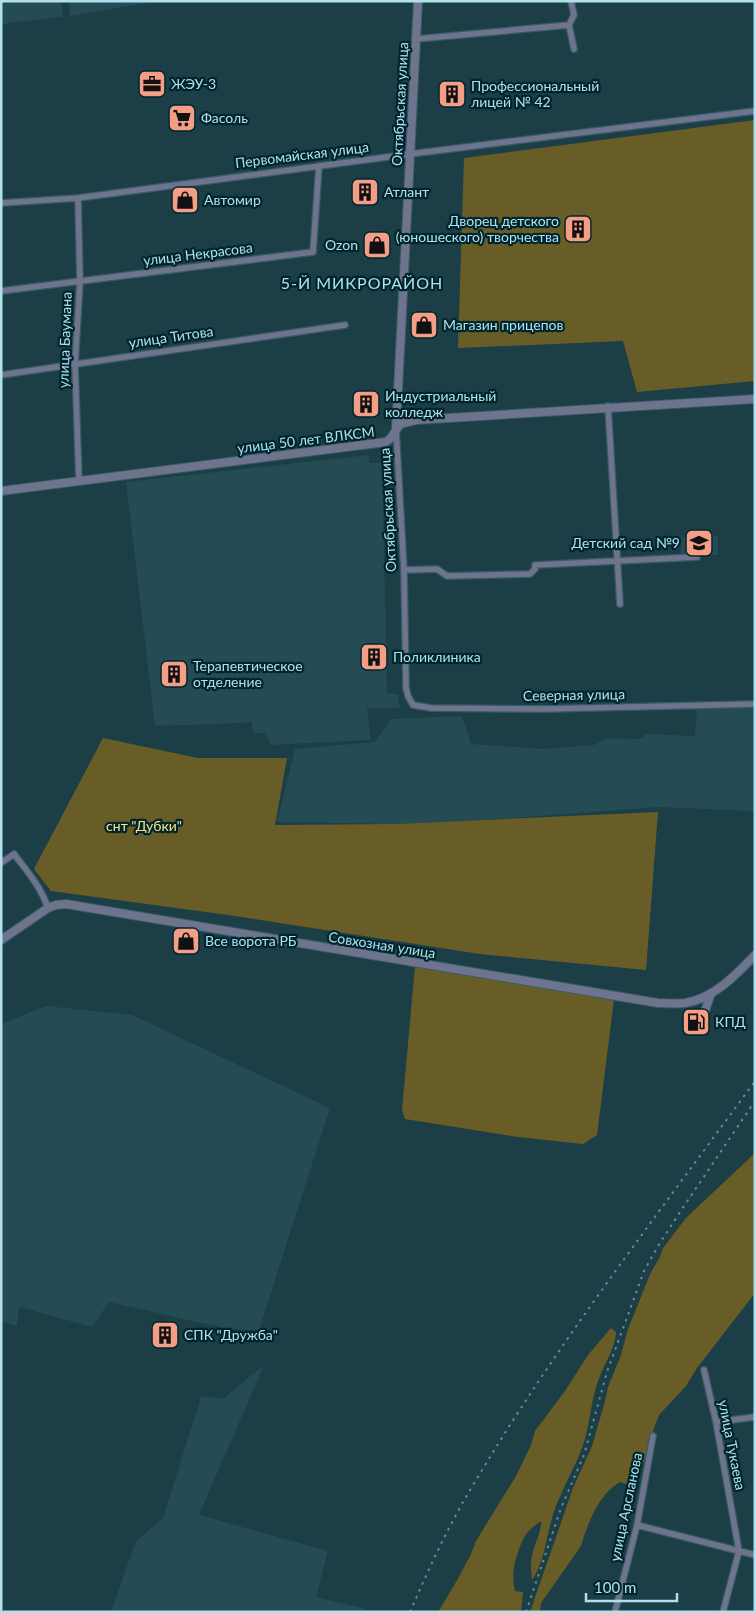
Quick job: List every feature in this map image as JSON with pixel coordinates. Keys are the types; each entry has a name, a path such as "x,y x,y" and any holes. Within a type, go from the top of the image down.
{"street":[{"name":"Октябрьская улица","path":"406,688 404,570 396,429 418,1"},
{"path":"571,1 574,15 569,25 574,49"},
{"path":"416,39 569,25"},
{"name":"Первомайская улица","path":"1,203 78,198 755,111"},
{"name":"улица Некрасова","path":"1,291 313,252 320,166"},
{"name":"улица Баумана","path":"78,198 80,282 75,364 79,482"},
{"name":"улица Титова","path":"1,374 345,325"},
{"name":"улица 50 лет ВЛКСМ","path":"1,491 386,442 400,424 416,420 608,406 755,398"},
{"path":"608,406 620,604"},
{"path":"404,570 437,569 447,576 530,574 535,569 535,565 697,557"},
{"name":"Северная улица","path":"406,688 413,705 431,708 755,704"},
{"path":"1,863 14,854 38,886 48,908"},
{"name":"Совхозная улица","path":"1,940 48,908 66,904 658,1002 687,1002 711,993 733,976 755,955"},
{"path":"704,1014 711,993"},
{"name":"улица Тукаева","path":"704,1370 716,1422 739,1551 724,1612"},
{"path":"716,1422 755,1416"},
{"name":"улица Арсланова","path":"615,1612 637,1525 653,1436"},
{"path":"637,1525 755,1555"}],"shaded area":[{"path":"1,1 61,1 63,17 1,24"},
{"path":"69,1 158,1 70,16"},
{"path":"369,455 369,463 382,463 387,694 398,694 400,708 367,708 371,740 271,745 266,733 254,733 251,722 155,726 126,482"},
{"name":"Детский сад №9","path":"718,536 718,555 710,555 710,549 688,549 688,555 681,556 680,537"},
{"path":"755,707 755,811 658,807 513,818 397,824 277,822 295,749 375,742 391,719 462,716 471,744 543,749 594,745 607,738 642,739 645,734 695,736 697,708"},
{"path":"46,1006 132,1015 330,1108 259,1330 228,1329 109,1302 92,1327 19,1307 17,1326 1,1322 1,1024"},
{"path":"264,1365 199,1515 328,1551 316,1597 366,1609 365,1612 111,1612 136,1541 163,1518 201,1397 224,1398"}],"green space":[{"path":"755,120 755,381 637,392 623,341 458,348 464,158"},
{"name":"снт \"Дубки\"","path":"103,738 198,758 287,758 275,825 396,824 658,812 646,970 480,954 228,915 51,891 34,869"},
{"path":"415,966 614,999 597,1135 583,1144 518,1137 405,1119 402,1110"},
{"path":"755,1153 755,1293 697,1368 686,1386 659,1415 638,1478 631,1483 620,1482 606,1494 590,1519 581,1546 541,1603 540,1612 530,1612 573,1488 592,1446 608,1387 621,1355 628,1329 651,1272 663,1248 686,1218"},
{"path":"611,1328 616,1332 615,1341 597,1384 585,1440 555,1509 542,1558 532,1580 531,1559 541,1521 526,1534 517,1554 513,1576 515,1591 523,1592 521,1612 438,1612 470,1556 476,1541 516,1476 531,1445 535,1431 565,1391 588,1355"}],"railway":[{"path":"410,1612 458,1511 533,1390 605,1285 755,1081"},
{"path":"526,1612 561,1508 584,1455 607,1372 644,1271 680,1212 755,1101"}],"place":[{"name":"ЖЭУ-3","path":"152,84"},
{"name":"Профессиональный лицей № 42","path":"452,94"},
{"name":"Фасоль","path":"182,118"},
{"name":"Атлант","path":"365,192"},
{"name":"Автомир","path":"185,200"},
{"name":"Дворец детского (юношеского) творчества","path":"578,229"},
{"name":"Ozon","path":"377,245"},
{"name":"Магазин прицепов","path":"424,325"},
{"name":"Индустриальный колледж","path":"366,404"},
{"name":"Детский сад №9","path":"699,543"},
{"name":"Поликлиника","path":"374,657"},
{"name":"Терапевтическое отделение","path":"174,674"},
{"name":"Все ворота РБ","path":"186,941"},
{"name":"КПД","path":"696,1022"},
{"name":"СПК \"Дружба\"","path":"165,1335"}],"district":[{"name":"5-Й МИКРОРАЙОН","path":"362,283"}]}
